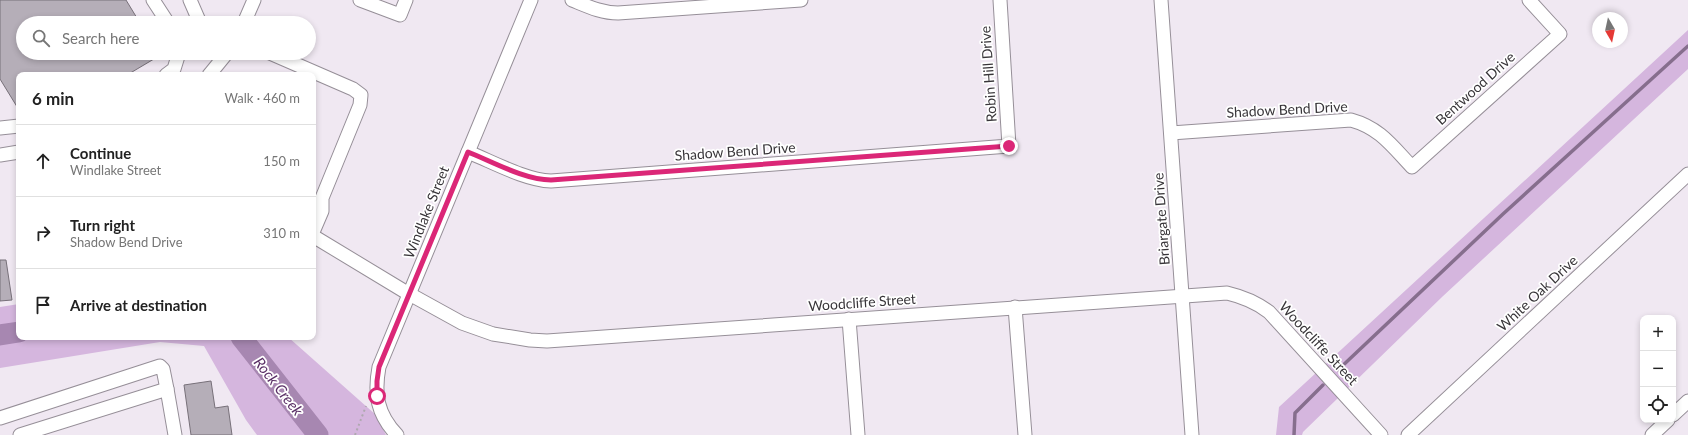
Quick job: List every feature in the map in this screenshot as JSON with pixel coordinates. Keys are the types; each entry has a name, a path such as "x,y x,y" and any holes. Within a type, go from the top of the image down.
{"street":[{"path":"153,0 163,16"},
{"path":"190,0 197,16"},
{"path":"247,16 254,0"},
{"path":"360,0 400,15 406,0"},
{"name":"Windlake Street","path":"397,435 387,425 377,396 379,367 531,0"},
{"path":"572,0 596,10 613,13 800,0"},
{"name":"Robin Hill Drive","path":"1000,0 1009,146"},
{"name":"Briargate Drive","path":"1161,0 1192,435"},
{"name":"Bentwood Drive","path":"1412,167 1560,34 1529,0"},
{"path":"170,72 174,69 177,60"},
{"path":"212,72 220,60"},
{"path":"286,60 314,72"},
{"path":"316,73 353,89 361,95 360,105 322,198 322,211 316,225"},
{"name":"Shadow Bend Drive","path":"1171,133 1352,120 1379,132 1412,167"},
{"path":"0,127 16,126"},
{"name":"Shadow Bend Drive","path":"468,152 527,176 540,180 551,180 1009,146"},
{"path":"0,155 16,152"},
{"name":"White Oak Drive","path":"1408,435 1688,174"},
{"name":"Woodcliffe Street","path":"316,238 448,316 479,330 493,334 530,340 555,340 1227,293 1242,296 1257,302 1280,322 1381,435"},
{"path":"1015,307 1025,435"},
{"path":"849,319 858,435"},
{"path":"0,418 160,366 163,369 175,435"},
{"path":"20,435 38,432 167,389"},
{"path":"1676,412 1688,401"},
{"path":"1652,435 1665,423"}],"path":[{"path":"355,435 362,420"}],"shaded area":[{"path":"1688,30 1688,69 1442,297 1303,432 1302,435 1276,435 1279,407"},
{"path":"16,304 16,340 291,340 376,415 386,435 257,435 246,420 204,346 160,342 0,368 0,307"}],"building":[{"path":"0,0 126,0 136,16 16,16 16,60 152,60 132,72 16,72 16,105 0,79"},
{"path":"0,260 6,260 12,300 0,301"},
{"path":"211,381 215,408 228,406 232,435 191,435 184,385"}],"waterway":[{"path":"1338,370 1503,214 1688,46"},
{"name":"Rock Creek","path":"0,335 16,332"},
{"name":"Rock Creek","path":"243,340 318,435"},
{"path":"1294,435 1295,413 1323,385"}],"route":[{"path":"377,396 379,367 468,152 527,176 540,180 551,180 1009,146"}]}
